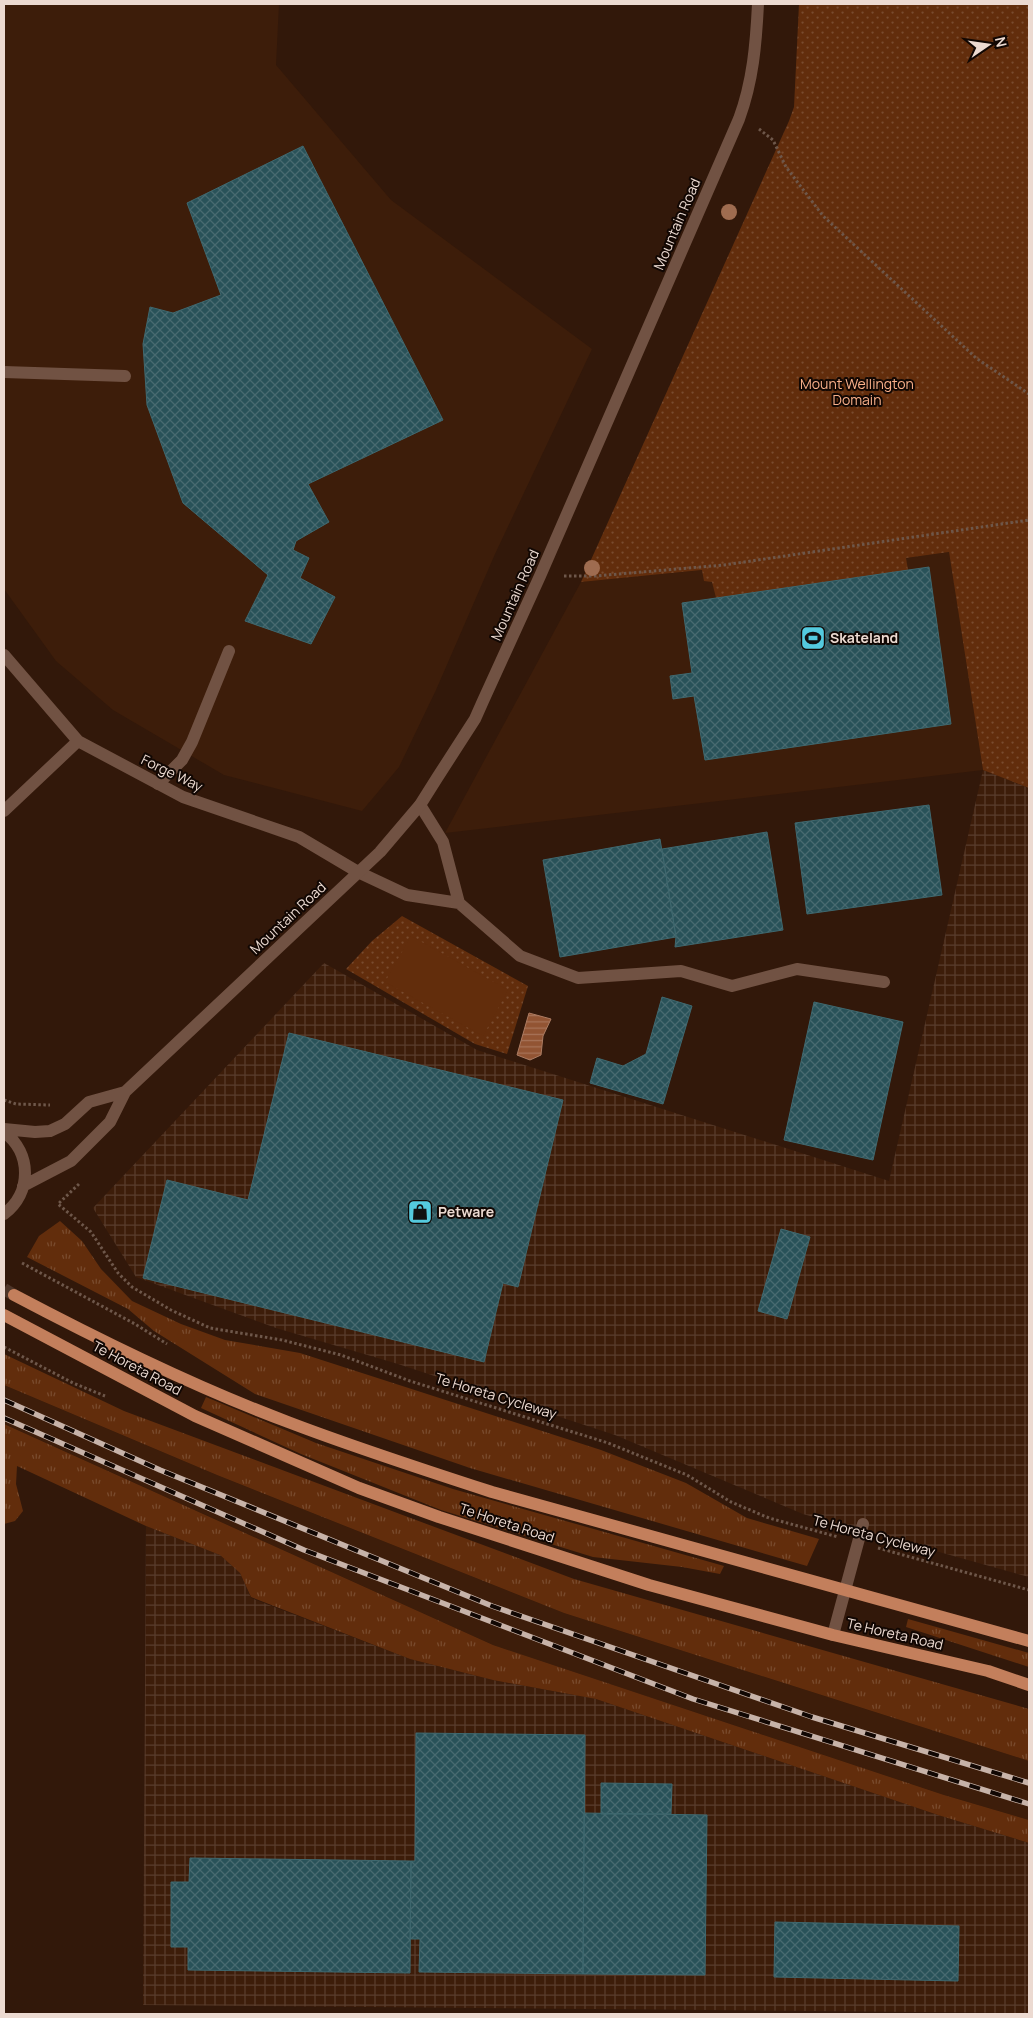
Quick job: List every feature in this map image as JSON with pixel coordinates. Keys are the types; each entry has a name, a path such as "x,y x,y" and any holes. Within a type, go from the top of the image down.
{"main road":[{"name":"Te Horeta Road","path":"14,1295 132,1354 288,1422 492,1492 1029,1641"},
{"name":"Te Horeta Road","path":"4,1315 195,1416 359,1488 439,1517 649,1585 833,1635 988,1672 1029,1685"}],"street":[{"name":"Mountain Road","path":"23,1186 71,1161 110,1122 125,1092 398,832 420,805 475,719 540,576 739,119 746,100 754,62 758,4"},
{"path":"4,372 124,376"},
{"path":"158,784 182,760 192,742 229,651"},
{"name":"Forge Way","path":"4,655 78,741 183,797 299,837 358,872 407,895 459,904"},
{"path":"4,811 78,741"},
{"path":"420,805 443,842 459,904 520,956 578,978 681,971 732,986 797,969 884,982"},
{"name":"Mountain Road","path":"4,1131 50,1131 66,1124 89,1102 125,1092"},
{"path":"4,1131 17,1146 24,1161 23,1186 17,1201 4,1214"},
{"path":"833,1635 863,1524"}],"path":[{"path":"756,127 773,140 786,167 823,216 976,358 1029,394"},
{"path":"563,576 594,576 724,565 1029,520"},
{"path":"4,1100 16,1104 50,1105 53,1109"},
{"name":"Te Horeta Cycleway","path":"83,1180 58,1204 91,1232 118,1272 132,1287 171,1310 210,1328 282,1340 341,1355 410,1381 608,1443 687,1475 731,1502 769,1518 1029,1590"}],"shaded area":[{"path":"4,4 279,4 276,65 391,200 592,349 495,554 436,690 399,767 362,811 224,775 113,710 56,661 4,589"},
{"path":"949,552 983,770 445,833 581,582 703,570 712,581 716,598 908,570 905,558"},
{"path":"983,770 1029,788 1029,1577 803,1514 615,1435 398,1364 276,1328 136,1277 93,1208 324,963 477,1050 889,1181"},
{"path":"529,1013 551,1019 543,1036 541,1055 530,1060 517,1055"},
{"path":"4,1385 217,1475 564,1613 1029,1761 1029,1820 944,1795 493,1645 4,1424"},
{"path":"146,1526 220,1555 240,1573 251,1598 410,1659 493,1680 596,1699 938,1815 1029,1843 1029,2013 143,2005"}],"green space":[{"name":"Mount Wellington Domain","path":"799,4 1029,4 1029,788 983,770 949,552 906,558 908,570 716,598 712,582 704,581 702,570 581,582 789,121 794,107"},
{"path":"402,916 528,986 507,1054 475,1044 346,969 372,941"},
{"path":"411,936 508,990 483,1036 385,982"},
{"path":"60,1221 82,1241 101,1269 132,1301 181,1324 225,1340 300,1353 601,1450 686,1483 747,1518 819,1539 807,1566 470,1468 255,1394 154,1331 128,1309 27,1257 39,1236"},
{"path":"4,1354 124,1411 574,1579 1029,1709 1029,1761 564,1613 217,1475 4,1385"},
{"path":"206,1397 316,1443 453,1489 724,1566 720,1574 682,1567 593,1557 441,1510 301,1454 201,1408"},
{"path":"4,1424 493,1645 944,1795 1029,1820 1029,1843 938,1815 596,1699 493,1680 410,1659 251,1597 240,1573 220,1555 146,1526 17,1466 16,1484 23,1511 15,1521 4,1524"},
{"path":"908,1619 1029,1653 1029,1667 906,1627"}],"building":[{"path":"303,146 443,420 308,484 329,522 296,541 293,550 309,558 300,578 335,597 311,644 245,621 268,575 183,503 147,405 143,344 150,307 173,313 221,295 187,203"},
{"name":"Skateland","path":"929,567 951,724 705,760 694,696 673,699 670,676 692,673 682,603"},
{"path":"929,805 942,895 807,914 795,823"},
{"path":"767,832 783,930 675,947 676,937 662,849"},
{"path":"660,839 676,937 560,957 543,860"},
{"path":"662,997 692,1006 663,1104 590,1083 597,1058 623,1066 646,1054"},
{"path":"814,1002 903,1022 873,1160 784,1140"},
{"path":"289,1033 563,1100 518,1287 503,1283 484,1362 143,1278 167,1180 248,1200"},
{"path":"781,1229 810,1237 787,1319 758,1311"},
{"path":"416,1733 585,1735 583,1974 419,1972 420,1939 410,1939 411,1861 415,1861"},
{"path":"601,1783 672,1784 671,1814 601,1814"},
{"path":"584,1813 707,1815 705,1975 583,1974"},
{"path":"190,1858 411,1861 410,1973 188,1970 188,1947 171,1947 171,1882 189,1882"},
{"path":"775,1922 959,1926 958,1981 774,1977"}],"tunnel":[{"path":"4,1289 14,1295"}],"railway":[{"path":"4,1400 160,1470 492,1606 812,1717 1029,1783"},
{"path":"4,1418 304,1550 693,1699 1029,1804"}],"place":[{"name":"Skateland","path":"813,638"},
{"name":"Petware","path":"420,1212"}]}
